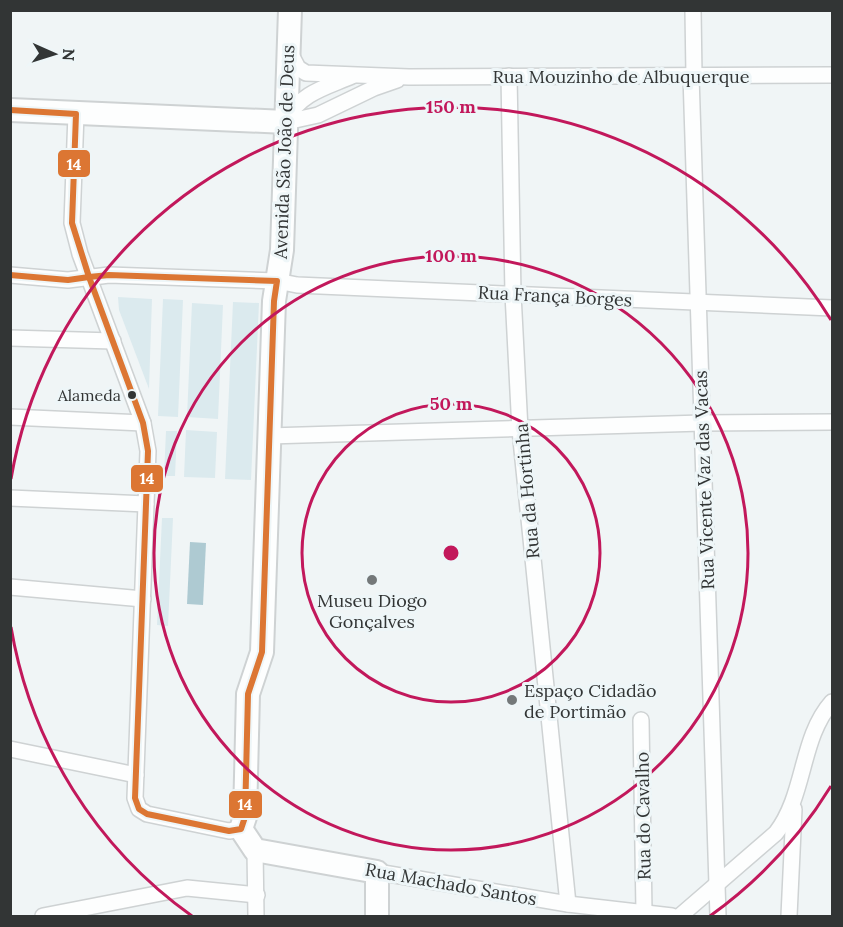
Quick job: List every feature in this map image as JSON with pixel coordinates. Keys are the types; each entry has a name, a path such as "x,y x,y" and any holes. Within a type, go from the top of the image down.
{"street":[{"name":"Avenida São João de Deus","path":"241,829 245,817 248,694 262,652 274,300 282,250 290,10"},
{"name":"Rua Vicente Vaz das Vacas","path":"693,10 692,76 718,916"},
{"name":"Rua Mouzinho de Albuquerque","path":"288,49 298,68 306,73 409,76 832,75"},
{"path":"286,122 294,106 305,96 357,75"},
{"name":"Rua Mouzinho de Albuquerque","path":"10,110 286,122 318,116 374,88 409,76"},
{"name":"Rua da Hortinha","path":"509,76 513,294 520,430 568,904"},
{"path":"76,114 72,223 80,254 91,277 143,423 148,451 135,798 139,809 147,814 229,831 241,829 255,850 256,916"},
{"name":"Rua França Borges","path":"10,274 68,280 109,275 277,281 297,285 832,308"},
{"path":"10,339 113,341"},
{"path":"10,417 143,423"},
{"path":"269,436 702,423 832,423"},
{"path":"10,498 146,504"},
{"path":"10,587 143,599"},
{"path":"680,916 776,833 787,819 816,728 832,702"},
{"name":"Rua do Cavalho","path":"641,720 644,912"},
{"path":"10,749 136,776"},
{"path":"789,916 794,801"},
{"name":"Rua Machado Santos","path":"255,850 568,904 672,916"},
{"path":"377,872 377,916"},
{"path":"43,916 187,888 257,895"}],"shaded area":[{"path":"118,297 152,299 149,389 119,310"},
{"path":"163,299 183,300 178,417 158,416"},
{"path":"233,302 259,303 251,480 225,479"},
{"path":"192,303 223,305 218,419 187,417"},
{"path":"186,430 217,432 215,478 184,477"},
{"path":"166,431 177,431 175,476 164,476"},
{"path":"162,518 173,518 168,626 157,625"}],"water":[{"path":"190,542 206,543 203,605 187,604"}],"transit line":[{"name":"14","path":"10,110 76,114 72,223 89,277"},
{"name":"14","path":"10,275 68,280 89,277"},
{"name":"14","path":"109,275 277,281 274,301 262,652 248,694 245,817 241,829 229,831 147,814 139,809 135,798 148,451 143,423 89,277 109,275"}],"place":[{"name":"Alameda","path":"132,395"},
{"name":"Museu Diogo Gonçalves","path":"372,580"},
{"name":"Espaço Cidadão de Portimão","path":"512,700"}]}
